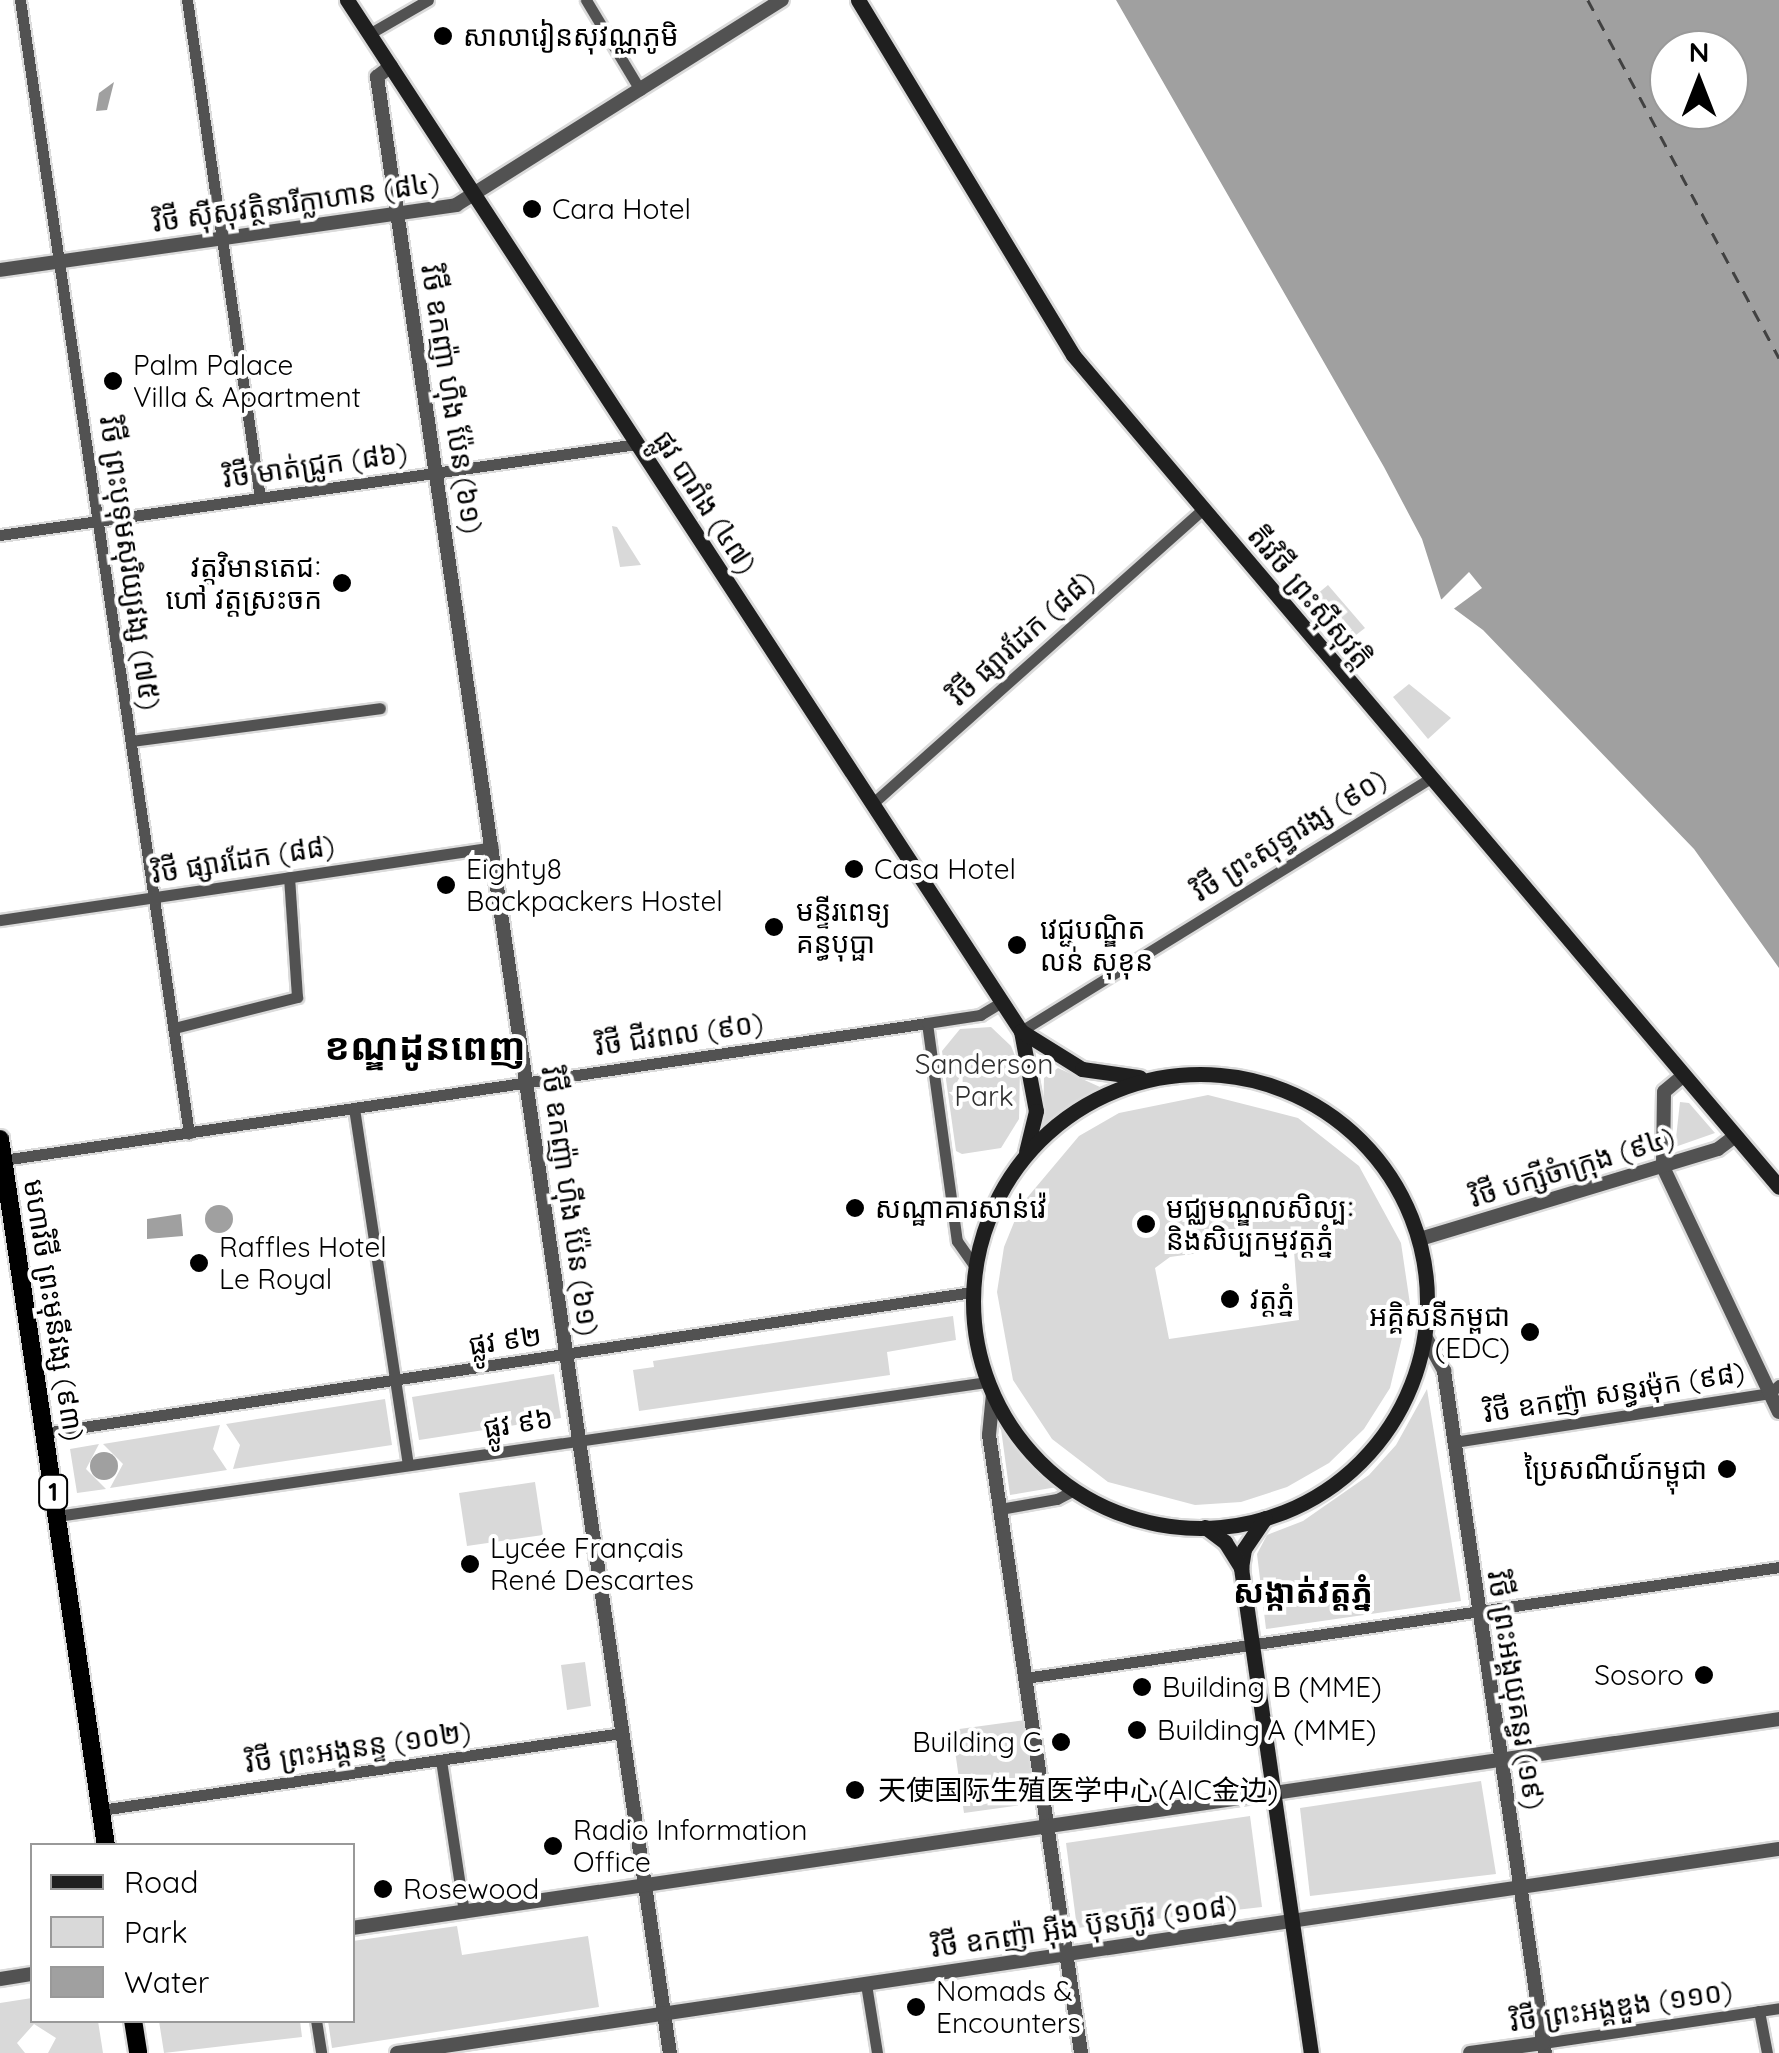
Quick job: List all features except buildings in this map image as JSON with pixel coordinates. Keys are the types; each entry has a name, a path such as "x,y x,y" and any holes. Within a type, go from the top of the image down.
{"highway":[{"name":"មហាវិថី ព្រះមុនីវង្ស (៩៣)","path":"0,1139 106,1843"},
{"path":"133,2023 138,2053"}],"main road":[{"name":"ផ្លូវ បារាំង (៤៧)","path":"347,0 1020,1030 1036,1111 1024,1156"},
{"name":"តីរវិថី ព្រះស៊ីសុវត្តិ","path":"858,0 1073,355 1779,1187"},
{"name":"ផ្លូវ បារាំង (៤៧)","path":"1020,1030 1082,1069 1157,1078"},
{"path":"1206,1074 1254,1080 1315,1105 1375,1154 1402,1194 1420,1239 1428,1292 1426,1338 1400,1410 1375,1447 1343,1478 1264,1518 1206,1527 1121,1513 1074,1490 1030,1451 990,1388 972,1292 974,1268 992,1208 1024,1156 1084,1106 1157,1078 1206,1074"},
{"path":"1264,1518 1244,1549 1241,1568 1311,2053"},
{"path":"1206,1527 1225,1542 1241,1568"}],"street":[{"name":"វិថី ព្រះបុទុមសុរិយ្យវង្ស (៧៥)","path":"20,0 188,1133"},
{"path":"187,0 260,498"},
{"path":"369,34 428,0"},
{"path":"586,0 640,90"},
{"name":"វិថី ស៊ីសុវត្ថិនារីក្លាហាន (៨៤)","path":"0,270 456,205 782,0"},
{"name":"វិថី ឧកញ៉ា ហ៊ីង ប៉ែន (៦១)","path":"390,66 376,77 438,472 670,2053"},
{"name":"វិថី មាត់ជ្រូក (៨៦)","path":"0,535 637,444"},
{"name":"វិថី ផ្សារដែក (៨៨)","path":"872,804 1203,509"},
{"path":"131,741 380,708"},
{"name":"វិថី ព្រះសុទ្ធាវង្ស (៩០)","path":"1020,1030 1431,778"},
{"name":"វិថី ផ្សារដែក (៨៨)","path":"0,920 493,847"},
{"path":"174,1028 297,997 289,877"},
{"name":"វិថី ជីវពល (៩០)","path":"3,1160 980,1015 1002,1002"},
{"path":"926,1023 957,1241 974,1268"},
{"path":"1684,1075 1664,1092 1663,1166 1774,1389 1779,1412"},
{"path":"354,1108 408,1464"},
{"name":"វិថី បក្សីចំាក្រុង (៩៤)","path":"1420,1239 1718,1149 1735,1136"},
{"name":"ផ្លូវ ៩២","path":"44,1433 972,1292"},
{"name":"វិថី ព្រះអង្គយុគន្ធរ (១៩)","path":"1426,1338 1444,1371 1544,2048"},
{"path":"990,1388 989,1434 1081,2053"},
{"name":"ផ្លូវ ៩៦","path":"57,1516 579,1439 990,1388"},
{"name":"វិថី ឧកញ៉ា សន្ធរម៉ុក (៩៨)","path":"1454,1442 1774,1389"},
{"path":"1000,1509 1057,1499 1074,1490"},
{"path":"1024,1678 1779,1567"},
{"path":"355,1928 1779,1719"},
{"name":"វិថី ព្រះអង្គនន្ទ (១០២)","path":"101,1810 622,1732"},
{"path":"441,1760 464,1912"},
{"name":"វិថី ឧកញ៉ា អ៊ីង ប៊ុនហ៊ូវ (១០៨)","path":"397,2053 485,2046 664,2013 1779,1849"},
{"path":"0,1979 30,1974"},
{"path":"866,1984 876,2053"},
{"name":"វិថី ព្រះអង្គឌួង (១១០)","path":"1470,2053 1544,2048 1779,2008"},
{"path":"1759,2011 1767,2053"},
{"path":"316,2023 321,2053"}],"green space":[{"path":"612,526 617,527 641,565 620,567"},
{"path":"1328,585 1365,628 1347,642 1310,600"},
{"path":"1409,684 1451,718 1428,739 1393,697"},
{"name":"Sanderson Park","path":"991,1027 1011,1046 1020,1068 1019,1119 1001,1148 962,1154 956,1151 942,1051 960,1029"},
{"path":"1058,1068 1100,1087 1043,1124 1044,1078"},
{"path":"1208,1095 1298,1118 1359,1166 1401,1243 1410,1304 1390,1388 1364,1429 1329,1463 1287,1487 1241,1502 1195,1505 1108,1482 1052,1439 1013,1380 997,1292 1004,1247 1021,1205 1079,1136 1119,1113","holes":["1279,1242 1294,1251 1299,1320 1169,1339 1155,1268 1170,1257"]},
{"path":"1680,1102 1689,1103 1715,1133 1675,1147"},
{"path":"953,1316 956,1340 887,1352 890,1375 639,1411 633,1370 654,1367 653,1361"},
{"path":"554,1374 561,1418 419,1440 412,1397"},
{"path":"1427,1389 1461,1601 1266,1629 1257,1554 1267,1535 1303,1521 1369,1475 1396,1445"},
{"path":"385,1399 392,1445 233,1469 240,1445 226,1424"},
{"path":"220,1425 213,1449 227,1470 110,1488 123,1464 103,1444"},
{"path":"1001,1429 1039,1475 1057,1487 1010,1495"},
{"path":"99,1444 86,1469 106,1489 77,1493 70,1449"},
{"path":"535,1482 543,1535 467,1546 459,1493"},
{"path":"585,1662 591,1706 567,1710 561,1665"},
{"path":"1026,1720 1037,1803 964,1813 952,1730"},
{"path":"1481,1781 1496,1874 1310,1896 1300,1808"},
{"path":"1250,1816 1262,1907 1077,1928 1066,1843"},
{"path":"457,1926 462,1955 588,1936 599,2007 332,2048 328,2023 355,2023 355,1941"},
{"path":"30,1998 30,2023 98,2023 103,2053 48,2053 56,2038 34,2024 17,2043 25,2053 0,2053 0,2003"},
{"path":"159,2023 300,2023 302,2037 164,2053"}],"water":[{"path":"1116,0 1779,0 1779,968 1694,849 1483,630 1441,599 1422,539"},
{"path":"114,82 107,110 96,111 99,93"},
{"path":"219,1205 229,1209 233,1219 229,1229 219,1233 209,1229 205,1219 209,1209"},
{"path":"181,1214 183,1236 147,1239 147,1219"},
{"path":"104,1452 114,1456 118,1466 114,1476 104,1480 94,1476 90,1466 94,1456"}],"pier":[{"path":"1469,572 1482,588 1448,613 1438,603"}],"ferry route":[{"path":"1588,0 1779,358"}],"place":[{"name":"សាលារៀនសុវណ្ណភូមិ","path":"443,36"},
{"name":"Cara Hotel","path":"532,209"},
{"name":"Palm Palace Villa & Apartment","path":"113,381"},
{"name":"វត្តវិមានតេជៈ ហៅ វត្តស្រះចក","path":"342,583"},
{"name":"Casa Hotel","path":"854,869"},
{"name":"Eighty8 Backpackers Hostel","path":"446,885"},
{"name":"មន្ទីរពេទ្យ គន្ធបុប្ផា","path":"774,927"},
{"name":"វេជ្ជបណ្ឌិត លន់ សុខុន","path":"1017,945"},
{"name":"សណ្ឋាគារសាន់វ៉េ","path":"855,1208"},
{"name":"មជ្ឈមណ្ឌលសិល្បៈ និងសិប្បកម្មវត្តភ្នំ","path":"1146,1224"},
{"name":"Raffles Hotel Le Royal","path":"199,1263"},
{"name":"វត្ដភ្នំ","path":"1230,1299"},
{"name":"អគ្គិសនីកម្ពុជា (EDC)","path":"1530,1332"},
{"name":"ប្រៃសណីយ៍កម្ពុជា","path":"1727,1469"},
{"name":"Lycée Français René Descartes","path":"470,1564"},
{"name":"Sosoro","path":"1704,1675"},
{"name":"Building B (MME)","path":"1142,1687"},
{"name":"Building A (MME)","path":"1137,1730"},
{"name":"Building C","path":"1061,1742"},
{"name":"天使国际生殖医学中心(AIC金边)","path":"855,1790"},
{"name":"Radio Information Office","path":"553,1846"},
{"name":"Rosewood","path":"383,1889"},
{"name":"Nomads & Encounters","path":"916,2007"}],"district":[{"name":"ខណ្ឌដូនពេញ","path":"425,1047"},
{"name":"សង្កាត់វត្តភ្នំ","path":"1303,1591"}]}
